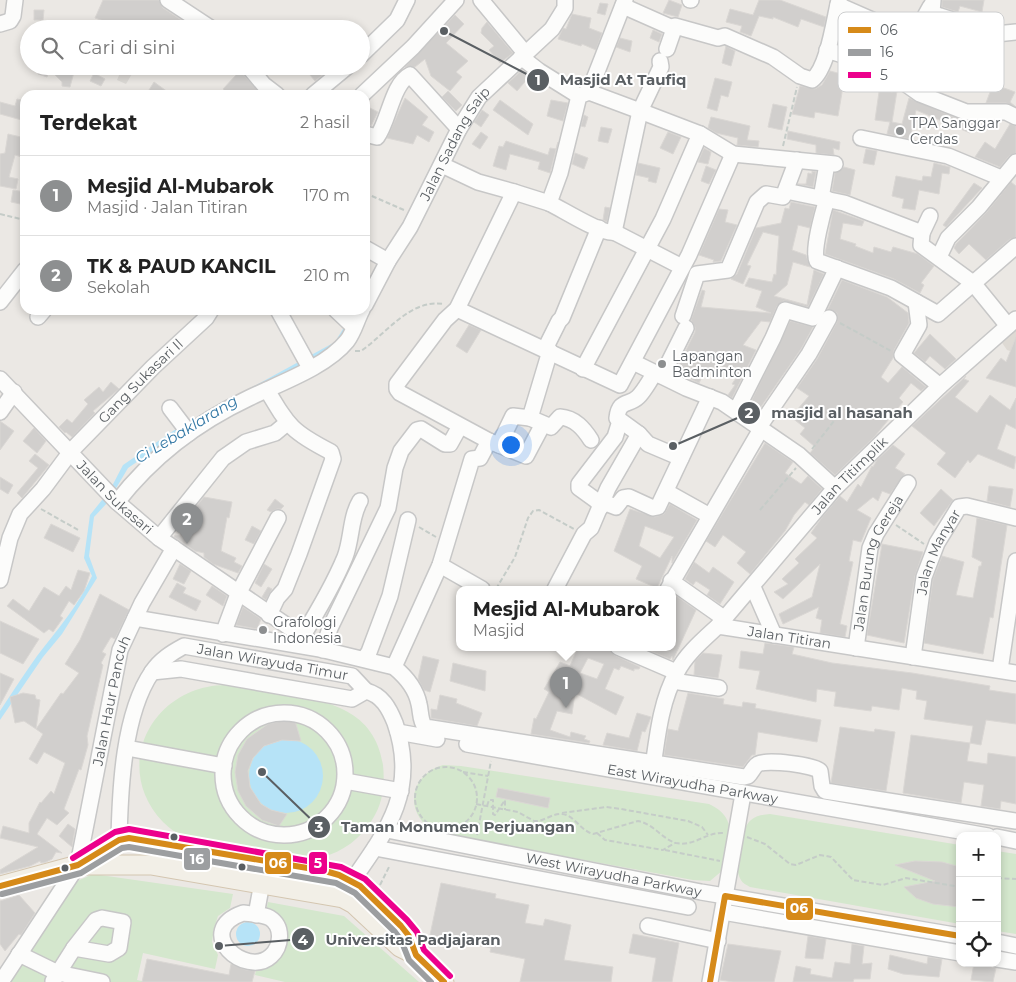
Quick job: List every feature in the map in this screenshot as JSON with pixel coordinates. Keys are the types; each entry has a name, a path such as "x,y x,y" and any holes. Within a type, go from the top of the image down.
{"main road":[{"path":"0,886 70,867 119,840 139,838 325,871 352,881 401,926 409,936 416,955"},
{"path":"70,867 151,865 343,898 354,904 400,947 416,955 444,982"}],"street":[{"path":"0,24 10,21 13,16 15,0"},
{"path":"168,0 198,20"},
{"path":"370,46 397,20 407,0"},
{"path":"367,90 413,47 456,0"},
{"path":"481,0 538,71 584,94 700,134 733,154 831,164 815,258 820,263 891,288 938,314 1016,246"},
{"name":"Jalan Sadang Saip","path":"370,293 384,259 410,228 442,165 457,126 479,97 560,19 565,8 565,0"},
{"path":"549,203 584,94 624,3 718,38 725,36 773,57 800,76 812,80 816,77 827,50 839,3 858,12"},
{"path":"614,232 640,112 661,66 663,55 676,23"},
{"path":"827,50 838,54"},
{"path":"370,136 377,138 395,94 410,74 457,126"},
{"path":"256,75 270,90"},
{"path":"319,90 337,75"},
{"path":"917,92 966,112 1006,112 1016,117"},
{"path":"583,369 663,219 700,134"},
{"path":"861,138 948,156 1001,178"},
{"path":"457,310 548,350 583,369 620,385 682,268 733,154"},
{"path":"682,458 648,444 639,434 620,421 617,418 620,407 624,403 637,398 658,374 685,322 697,274 728,270 763,195 781,198 786,191 797,160"},
{"path":"939,257 948,238 979,207 1016,162"},
{"path":"442,165 478,182 549,203 599,228 614,232 682,268"},
{"path":"786,191 844,203 922,233"},
{"path":"514,192 457,310 446,320 405,372 397,384 397,390 460,426 526,456 537,421 548,350 599,228"},
{"path":"930,216 922,233 922,245 973,283 1012,322"},
{"path":"370,251 384,259"},
{"path":"736,411 785,310 812,319 836,268"},
{"path":"0,302 20,276"},
{"path":"916,302 920,325 902,355 940,386"},
{"name":"Gang Sukasari Il","path":"0,580 5,543 20,514 30,504 70,452 152,367 208,315"},
{"path":"281,315 307,363"},
{"path":"669,585 760,428 809,354 829,318"},
{"path":"116,501 186,429 267,390 307,363 348,340 347,321"},
{"name":"Jalan Titimplik","path":"722,622 835,488 940,386 1012,322"},
{"path":"633,362 722,402 798,456 835,488"},
{"name":"Jalan Sukasari","path":"0,379 103,489 159,538 238,594 321,649"},
{"path":"267,390 287,424 309,441 331,452 333,459 300,554 285,589 277,598 270,615"},
{"path":"0,412 14,392"},
{"path":"620,421 616,438 578,484 579,488 602,505 616,506 623,498 629,497 656,509 667,492 710,397"},
{"path":"170,408 186,429"},
{"path":"394,667 440,565 472,459 480,458 494,443 512,417 537,421 551,428 560,417 569,419 580,425 592,440"},
{"path":"159,538 223,458 246,442 275,433 287,424"},
{"path":"321,649 388,508 396,468 407,441 417,430 421,429 445,444 450,444 460,426"},
{"path":"557,586 584,534 591,528 608,488 639,434"},
{"name":"Jalan Burung Gereja","path":"856,648 867,562 876,534 908,483"},
{"path":"667,492 710,516"},
{"path":"302,637 322,605 345,556 356,508 360,501"},
{"name":"Jalan Manyar","path":"914,657 924,577 934,551 959,507 967,506 1016,518"},
{"path":"223,634 238,594 278,518"},
{"path":"364,659 369,652 390,596 408,520"},
{"name":"Jalan Haur Pancuh","path":"70,867 117,662 135,618 174,548"},
{"path":"1000,670 1013,604 1016,562"},
{"path":"440,565 477,586"},
{"path":"753,587 774,635"},
{"path":"652,771 661,716 675,676 689,654 722,622 676,590"},
{"path":"135,618 321,649 394,667 402,674 419,702 422,722 425,727 652,771 744,777 748,776 756,765 765,762 812,766 820,771 822,786 825,791 1016,821"},
{"name":"Jalan Titiran","path":"722,622 774,635 1016,673"},
{"name":"Jalan Wirayuda Timur","path":"119,840 127,748 138,697 152,672 166,656 184,646 352,676 366,690 376,693 381,698 392,714 398,732 402,752 401,792 387,830 352,881"},
{"path":"642,651 675,676 719,688"},
{"name":"Jalan Wirayuda Timur","path":"152,672 181,669 352,699 366,690"},
{"path":"293,714 316,722 333,738 343,759 345,781 336,806 320,823 299,833 276,834 253,826 236,811 226,790 224,766 232,743 248,725 269,715 293,714"},
{"name":"East Wirayudha Parkway","path":"398,732 494,749 652,771 743,794 965,832"},
{"path":"127,748 224,766"},
{"path":"345,781 401,792"},
{"path":"710,982 718,941 727,913 725,896 743,794"},
{"name":"West Wirayudha Parkway","path":"387,830 725,896 956,935"},
{"path":"1001,838 1016,841"},
{"path":"375,848 688,907"},
{"path":"256,915 266,861"},
{"path":"1,982 70,867"},
{"path":"727,913 956,952"},
{"path":"648,926 718,941"},
{"path":"1001,943 1016,946"},
{"path":"55,978 74,948"},
{"path":"19,954 55,978 102,982"},
{"path":"1001,960 1016,962"}],"path":[{"path":"780,158 800,76"},
{"path":"370,195 412,213"},
{"path":"0,214 20,219"},
{"path":"355,351 362,351 408,312 424,304 442,304 457,310"},
{"path":"829,318 902,355"},
{"path":"30,504 80,532"},
{"path":"498,586 515,557 528,518 533,511 539,510 584,534"},
{"path":"886,519 934,551"},
{"path":"475,847 494,749"},
{"path":"461,772 467,776 475,789 476,804 474,811 465,823 452,829 431,826 425,822 417,810 415,802 417,788 425,775 446,767 461,772 488,776"},
{"path":"476,804 483,805 486,806 493,807 498,808 494,815 493,807 493,800 490,799 486,806"},
{"path":"561,814 606,807 692,822 702,827 708,835"},
{"path":"642,822 644,813"},
{"path":"597,833 606,840 731,863"},
{"path":"663,850 675,842"},
{"path":"378,890 395,852"},
{"path":"1001,878 1016,879"}],"shaded area":[{"path":"119,75 131,75 126,84 117,80"},
{"path":"1016,320 1016,353 1007,350 998,337"}],"green space":[{"path":"225,685 302,697 334,705 348,712 371,732 383,765 382,794 376,814 362,833 351,843 337,852 322,857 287,858 195,841 172,830 163,822 147,800 140,777 140,754 147,733 160,714 177,699 199,689"},
{"path":"443,765 461,766 709,804 719,810 729,824 729,841 723,870 710,881 693,880 437,833 426,826 419,817 414,797 422,778 431,770"},
{"path":"770,814 956,844 956,923 750,887 742,882 738,874 737,858 747,825 758,816"},
{"path":"1001,852 1016,854 1016,934 1001,932"},
{"path":"93,874 233,894 230,908 218,916 214,928 212,942 218,955 215,969 143,953 137,980 147,982 9,982 73,883"},
{"path":"268,902 344,916 419,982 285,982 255,975 257,966 272,964 282,955 286,941 285,926 266,911"}],"water":[{"name":"Ci Lebaklarang","path":"349,319 339,345 172,438 128,468 108,502 94,517 89,556 97,578 62,634 43,657 0,720 0,711 37,656 74,608 92,576 84,558 90,515 110,490 123,465 179,427 335,342"},
{"path":"286,739 300,742 312,750 320,762 323,776 320,790 312,802 300,810 286,813 272,810 260,802 252,790 249,776 252,762 260,750 272,742"},
{"path":"248,922 256,926 260,934 256,942 248,946 240,942 236,934 240,926"}],"building":[{"path":"103,0 159,0 163,8 181,20 101,20 95,18"},
{"path":"669,0 682,5 678,17 663,13"},
{"path":"759,0 780,0 826,17 824,27 801,19 798,27 773,17 773,19 759,16 751,36 740,32 742,26 726,22 730,9 753,15"},
{"path":"942,0 984,0 982,12 960,6 958,12 942,7"},
{"path":"600,3 608,4 605,15 597,13"},
{"path":"34,10 44,10 43,20 34,20"},
{"path":"572,14 591,18 589,28 602,33 596,50 582,44 581,46 558,39 563,28 566,29"},
{"path":"455,15 464,24 446,43 468,61 456,72 462,77 450,91 431,76 425,59 415,67 405,67"},
{"path":"487,22 513,53 500,63 489,50 494,46 481,33 482,28"},
{"path":"653,30 662,34 659,42 650,38"},
{"path":"620,38 632,41 630,52 616,47"},
{"path":"726,46 735,51 731,66 722,63"},
{"path":"522,70 530,76 517,91 508,83"},
{"path":"830,71 838,73 838,92 842,92 838,116 815,112 814,118 792,114 800,86 815,89 822,85"},
{"path":"55,75 73,75 70,87 62,86 62,82"},
{"path":"93,75 105,79 101,86 90,81"},
{"path":"236,75 244,75 257,90 224,90"},
{"path":"310,75 322,75 315,81"},
{"path":"715,78 732,82 728,97 721,95 717,111 707,108"},
{"path":"154,82 165,90 149,90"},
{"path":"1004,88 1015,92 1010,102 1016,107 1006,103 986,103 990,92 1004,92"},
{"path":"448,91 462,105 456,111 442,97"},
{"path":"879,92 897,92 892,122 902,124 909,98 960,120 972,123 970,133 916,110 910,139 887,134 890,122 875,120"},
{"path":"405,98 428,117 422,125 434,132 429,142 417,135 413,144 387,138"},
{"path":"17,99 20,100 20,120 0,114 0,102 15,106"},
{"path":"500,100 533,124 528,135 493,110"},
{"path":"551,100 568,103 563,121 547,116"},
{"path":"773,104 787,107 782,130 768,127"},
{"path":"370,108 378,112 370,126"},
{"path":"482,110 489,115 481,127 474,122"},
{"path":"584,115 588,117 585,127 581,126"},
{"path":"711,117 750,126 747,140 759,141 758,147 737,145 738,138 716,133 708,128"},
{"path":"1010,124 1016,126 1016,153 1009,156 1000,167 975,157 985,142 995,149"},
{"path":"601,127 612,129 608,143 598,141"},
{"path":"788,131 840,142 839,150 833,148 834,155 816,153 816,145 787,139"},
{"path":"481,132 488,137 480,149 472,144"},
{"path":"668,132 681,137 673,154 660,148"},
{"path":"8,134 20,137 20,156 15,155 9,177 18,179 16,189 0,186 0,154 5,153"},
{"path":"506,141 548,155 550,148 556,149 558,142 550,173 538,169 540,162 510,154 506,170 493,166 499,146 503,147"},
{"path":"704,148 711,152 708,164 698,162"},
{"path":"866,149 877,151 874,165 863,163"},
{"path":"575,153 588,158 584,169 572,164"},
{"path":"638,163 660,168 656,183 648,181 649,178 636,175"},
{"path":"934,163 950,167 949,174 942,173 939,194 919,190 915,210 902,208 904,199 892,196 896,176 922,181 923,176 931,177"},
{"path":"706,166 716,170 709,184 701,181"},
{"path":"844,167 855,170 850,195 832,191 835,173"},
{"path":"812,171 816,172 813,187 798,184 806,184 808,173 812,174"},
{"path":"1011,182 1016,186 1016,237 1010,239 986,260 969,244 959,254 954,248 956,244 986,213"},
{"path":"974,183 982,188 946,227 943,225"},
{"path":"13,190 20,191 20,204 11,202"},
{"path":"791,202 815,207 810,228 798,225 792,250 806,255 810,267 793,262 787,285 774,296 807,305 814,270 824,274 808,307 783,301 777,306 770,322 761,321 743,345 756,350 732,398 728,395 735,385 732,384 738,375 718,364 712,372 706,369 699,383 675,372 695,332 695,327 691,320 702,290 705,291 701,307 771,313 756,307 762,291 745,286 749,278 772,282 774,274 776,275 779,236 763,232 747,265 751,266 743,284 731,279 737,274 756,228 781,223 785,208 789,209"},
{"path":"605,207 610,208 607,222 603,220"},
{"path":"719,209 728,210 725,222 737,225 721,261 713,262 714,260 699,255"},
{"path":"833,210 864,221 862,226 843,223 840,239 856,244 855,246 873,253 874,247 891,252 893,247 918,254 934,266 921,283 924,285 920,293 894,279 825,254"},
{"path":"842,280 887,297 908,313 909,323 894,350 893,358 881,377 888,383 902,367 926,387 921,391 911,383 899,398 903,402 875,436 835,475 810,453 815,447 800,434 805,428 791,417 809,396 797,388 817,359 837,322 837,313 828,309"},
{"path":"790,321 813,327 801,349 756,414 748,408"},
{"path":"469,325 481,330 467,353 456,346"},
{"path":"930,334 956,359 945,369 930,356 925,362 914,353"},
{"path":"1016,337 1016,387 986,378 1001,358 1006,362"},
{"path":"966,376 964,379 969,381 955,397 977,413 990,395 1010,410 1016,398 1016,429 1006,424 997,449 1016,457 1014,469 978,454 970,463 968,460 955,478 937,464 946,453 912,426"},
{"path":"111,382 119,389 93,411 95,413 72,437 59,427 67,419 72,423 88,404 84,400 99,387 103,392"},
{"path":"0,421 14,431 0,450"},
{"path":"34,428 46,441 37,453 23,441"},
{"path":"765,443 793,462 785,473 801,484 808,476 822,489 809,505 805,502 794,515 785,531 750,574 737,563 746,552 723,535 715,547 706,541"},
{"path":"893,445 905,454 895,468 905,474 890,494 882,491 878,501 873,497 857,510 871,518 861,542 853,540 849,561 853,562 840,624 847,626 845,637 820,633 822,620 816,618 819,607 783,624 779,614 812,597 820,564 783,599 774,592 788,584 782,579 799,563 795,559 817,538 811,533 823,516 840,496 847,502 858,484 861,487 872,466"},
{"path":"35,454 49,465 22,498 17,493 38,468 29,461"},
{"path":"0,477 13,485 8,494 0,489"},
{"path":"989,486 1013,489 1010,507 987,501"},
{"path":"941,489 953,500 934,526 920,513"},
{"path":"204,497 232,502 229,518 227,517 221,551 236,558 234,562 242,566 238,573 213,564 204,557 204,553 195,551 174,537 175,535 180,536 182,524"},
{"path":"275,499 284,506 271,512 267,510"},
{"path":"670,504 697,520 672,563 672,556 658,586 652,586 636,579 642,566 614,551 630,509 655,517 664,514","holes":["645,526 674,537 660,558 639,546"]},
{"path":"977,518 1007,525 993,618 990,617 983,654 924,643 933,579 942,556 964,562 956,595 973,598 979,566 981,566 982,562 972,557"},
{"path":"51,524 80,538 73,552 44,538"},
{"path":"252,526 261,531 254,544 245,540"},
{"path":"882,544 923,552 915,576 904,643 867,635"},
{"path":"694,562 709,573 713,567 734,582 720,604 707,595 710,590 696,581 693,585 685,579"},
{"path":"180,564 191,571 184,584 173,579"},
{"path":"264,564 272,569 261,587 255,583"},
{"path":"78,570 90,573 84,591 74,605 69,601 60,616 63,618 53,632 49,629 44,633 7,606 13,599 29,611 44,587 59,596 66,586 71,590"},
{"path":"177,583 186,588 183,593 201,601 196,611 169,597"},
{"path":"212,586 227,596 223,606 206,595"},
{"path":"268,587 272,589 266,600 262,597"},
{"path":"100,594 129,610 115,639 111,637 102,652 106,654 101,663 103,665 87,736 88,745 81,770 79,769 64,809 69,813 57,825 47,818 37,834 62,853 56,852 52,859 46,862 41,863 40,861 30,866 0,874 0,870 38,847 0,838 3,826 29,833 29,823 40,802 51,791 54,794 65,763 44,752 37,764 29,759 43,734 36,729 61,693 63,694 79,673 65,664 80,640"},
{"path":"676,596 696,610 673,660 672,656 670,659 650,651 676,651"},
{"path":"243,607 261,619 257,629 236,625"},
{"path":"0,621 39,639 23,664 0,653"},
{"path":"765,643 794,647 792,654 832,663 912,673 990,686 989,690 1016,694 1016,724 986,720 981,745 970,743 973,726 924,719 927,701 916,699 917,691 902,688 899,710 872,706 871,711 834,706 836,692 817,689 816,702 756,689 760,671 739,668 741,651 763,654"},
{"path":"576,651 612,651 614,655 640,667 639,669 634,669 634,671 621,666 619,670 614,668 605,689 624,697 616,715 575,693 572,714 557,711 550,730 570,737 571,732 586,736 584,739 590,741 589,743 531,734 534,718 536,719 549,692 544,689 560,662 570,666","holes":["588,658 604,664 597,679 580,673"]},
{"path":"703,653 722,655 718,678 694,675 695,661"},
{"path":"423,656 439,660 430,692 424,690 418,679"},
{"path":"453,663 486,671 485,691 450,681"},
{"path":"0,673 14,679 0,705"},
{"path":"23,693 35,695 36,699 40,700 36,729 24,721 15,723 10,697"},
{"path":"688,693 724,699 723,704 742,707 743,702 756,704 755,708 821,720 817,742 758,732 755,755 752,755 743,767 664,755 668,729 678,731"},
{"path":"440,695 457,699 456,703 482,713 477,726 431,718 431,709 437,710"},
{"path":"637,713 651,717 645,732 642,731 637,751 603,745 607,733 629,738"},
{"path":"286,720 295,721 301,741 282,740 264,746 253,758 248,771 250,787 261,804 271,810 287,814 279,826 262,820 246,806 238,791 235,772 238,755 247,739 268,724"},
{"path":"840,727 874,732 875,729 895,732 886,791 831,783"},
{"path":"911,735 970,743 967,761 987,764 988,753 1016,757 1016,804 1001,801 1000,809 981,806 984,785 964,782 961,803 903,793"},
{"path":"498,788 550,798 548,808 496,797"},
{"path":"68,824 75,829 72,847 59,836"},
{"path":"915,861 942,862 956,866 956,907 933,904 916,898 904,887 935,881 895,865"},
{"path":"441,883 496,894 495,898 529,905 525,923 543,926 545,919 571,925 564,960 613,967 611,982 520,982 525,959 490,952 491,948 430,935"},
{"path":"19,895 35,913 21,935 19,934 5,951 0,944 0,901"},
{"path":"633,934 679,943 672,982 652,982 656,958 629,953"},
{"path":"808,936 826,939 823,959 805,958"},
{"path":"728,944 781,951 774,982 733,982 720,980"},
{"path":"852,944 864,946 862,964 872,963 870,979 854,979 853,982 793,982 796,966 811,969 810,974 832,978 835,962 850,964"},
{"path":"890,955 927,964 928,957 942,959 939,977 903,974 888,969"},
{"path":"147,959 229,975 231,964 246,970 255,971 252,982 142,982"},
{"path":"973,967 996,968 993,982 971,980"}],"transit line":[{"name":"5","path":"73,858 115,832 129,829 341,867 365,879 407,920 417,932 424,950 450,976"},
{"name":"06","path":"0,886 78,865 119,840 129,838 325,871 339,875 360,886 401,926 409,936 416,955 444,982"},
{"name":"16","path":"2,894 81,873 122,848 129,847 336,883 355,893 395,932 401,940 409,960 431,982"},
{"name":"06","path":"710,982 725,896 956,935"}],"place":[{"name":"Masjid At Taufiq","path":"444,31"},
{"name":"TPA Sanggar Cerdas","path":"900,131"},
{"name":"Lapangan Badminton","path":"662,364"},
{"name":"masjid al hasanah","path":"673,446"},
{"name":"TK & PAUD KANCIL","path":"187,544"},
{"name":"Grafologi Indonesia","path":"263,630"},
{"name":"Mesjid Al-Mubarok","path":"566,708"},
{"name":"Taman Monumen Perjuangan","path":"262,772"},
{"name":"Universitas Padjajaran","path":"219,946"}]}
